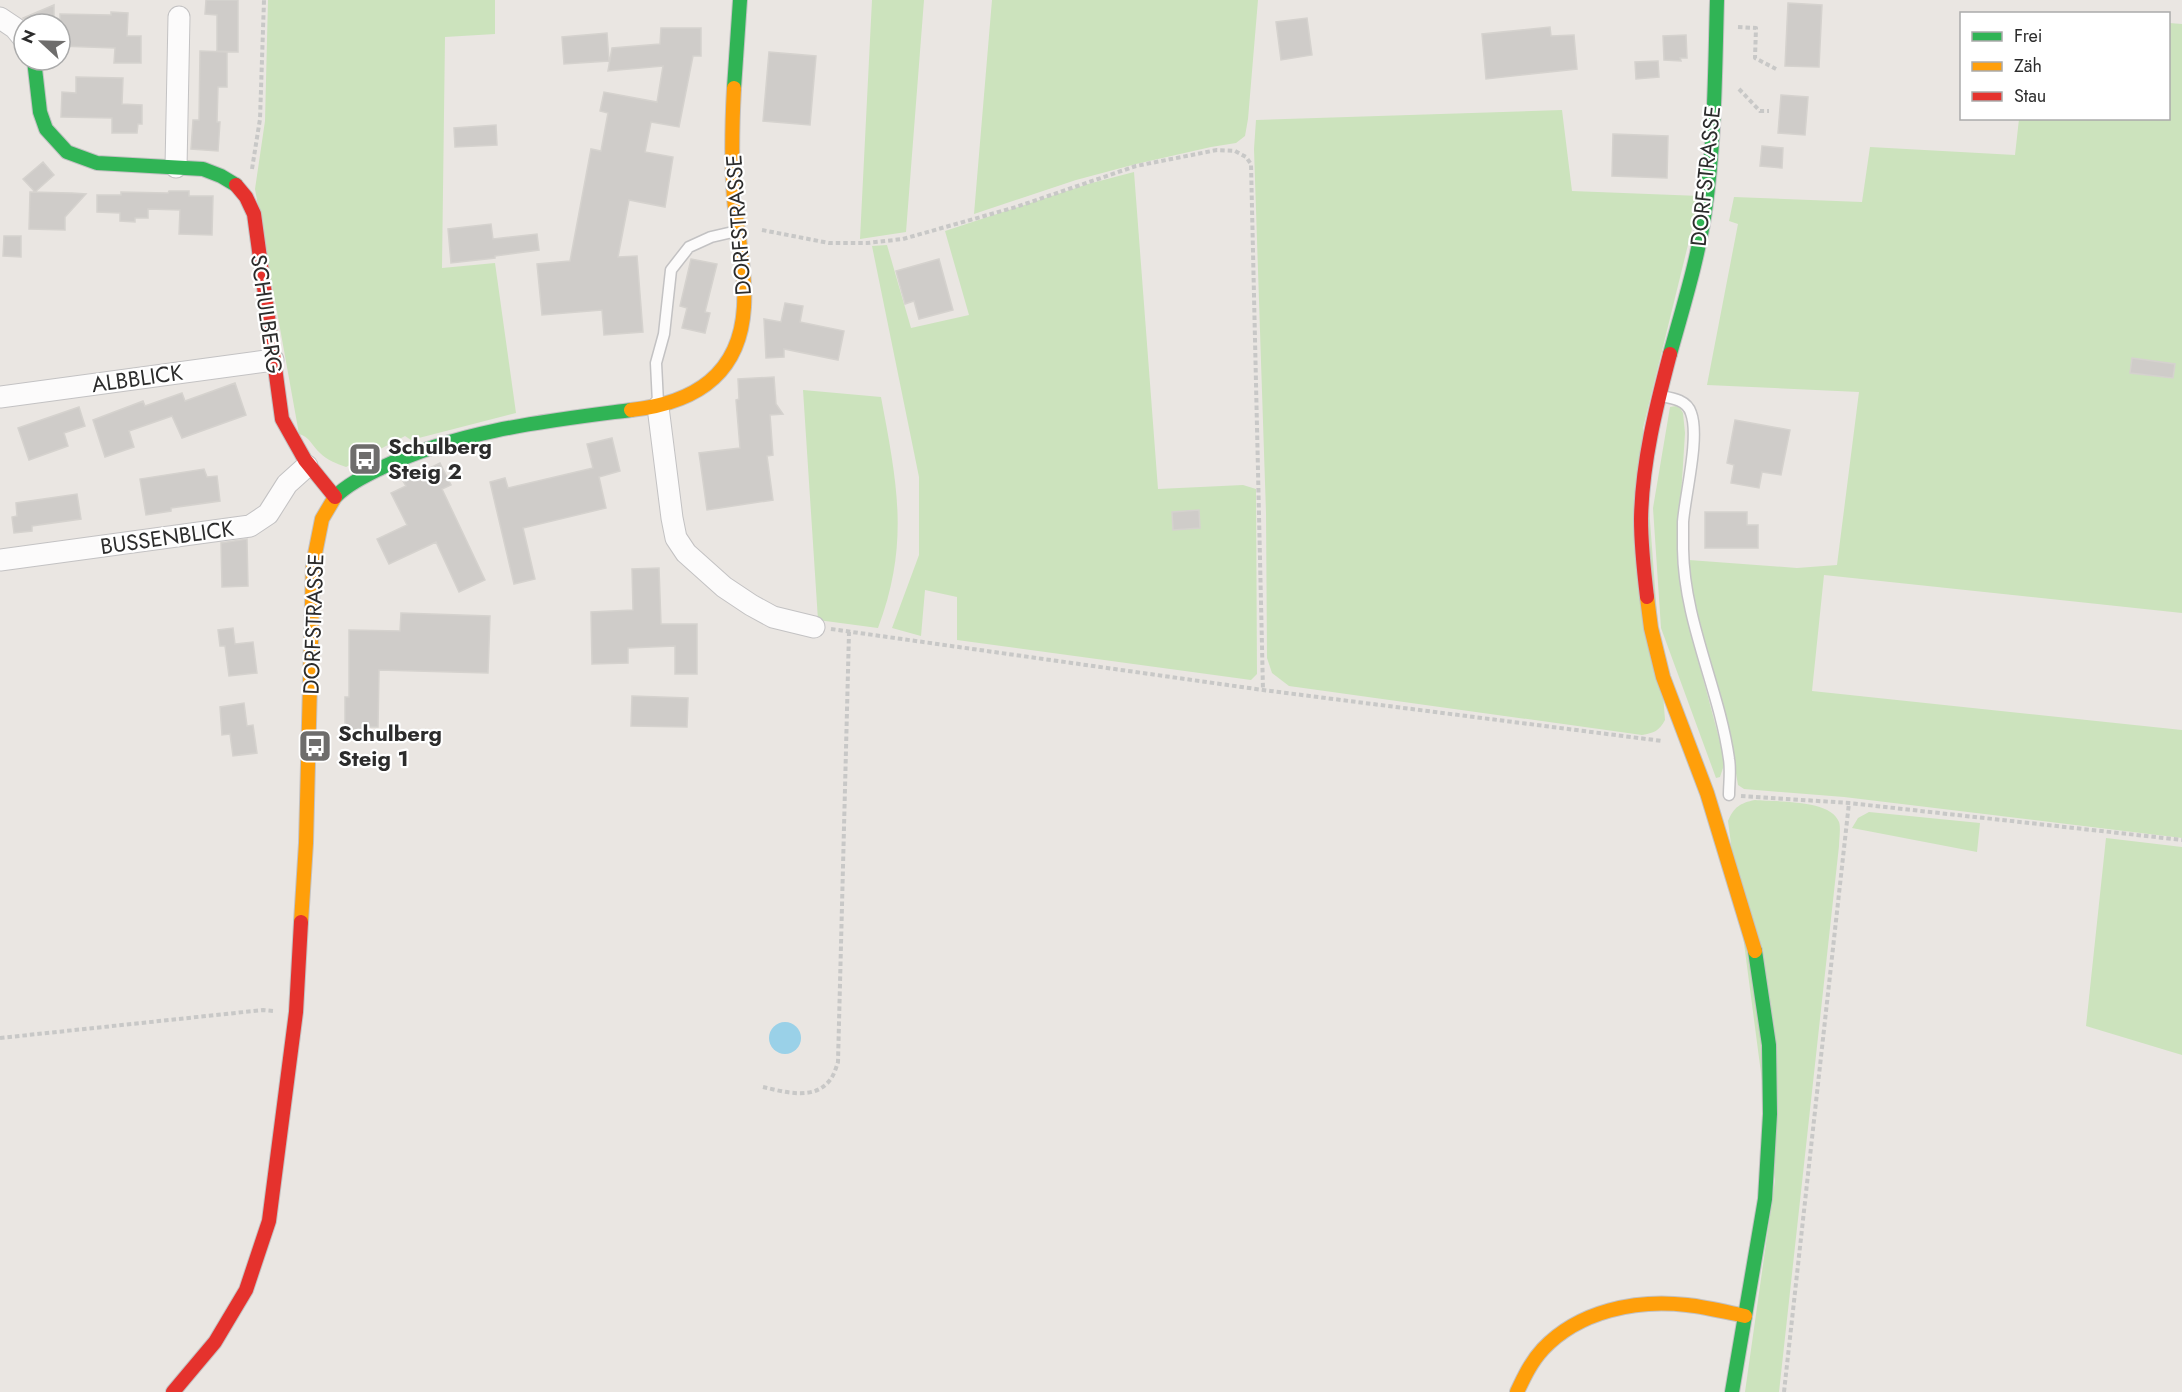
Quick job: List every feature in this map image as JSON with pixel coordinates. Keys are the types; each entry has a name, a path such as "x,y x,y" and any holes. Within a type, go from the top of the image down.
{"street":[{"name":"DORFSTRASSE","path":"173,1392 215,1342 246,1290 269,1221 296,1012 306,843 313,564 317,534 335,496 352,483 378,469 424,449 501,427 658,407 683,401 717,378 731,357 740,336 744,315 745,292 732,166 732,119 740,0"},
{"name":"DORFSTRASSE","path":"1717,0 1711,158 1705,210 1698,249 1659,395 1646,462 1641,519 1645,579 1652,628 1663,677 1707,793 1755,952 1768,1045 1770,1114 1765,1199 1732,1392"},
{"path":"176,167 179,17"},
{"path":"35,72 40,112 46,129 67,152 97,163 202,169 218,173 241,187"},
{"name":"SCHULBERG","path":"241,187 254,214 282,419 291,440 307,466 335,496"},
{"name":"ALBBLICK","path":"0,397 273,360"},
{"path":"658,407 672,518 676,538 686,553 724,587 751,605 773,617 814,627"},
{"name":"BUSSENBLICK","path":"0,560 250,526 268,514 287,484 307,466"},
{"path":"1517,1392 1531,1365 1547,1346 1582,1319 1603,1310 1630,1305 1678,1304 1745,1316"}],"lane":[{"path":"658,407 656,363 664,334 671,270 689,247 711,237 738,231"},
{"path":"1659,395 1680,400 1691,411 1693,429 1683,521 1688,596 1730,760 1729,795"}],"path":[{"path":"241,187 254,166 260,119 264,0"},
{"path":"1717,25 1756,28 1755,58 1776,69"},
{"path":"1715,69 1738,87 1760,111 1769,111"},
{"path":"738,231 755,228 829,243 867,243 903,238 1016,207 1136,166 1217,150 1235,151 1246,157 1251,164 1263,690"},
{"path":"814,627 1263,690 1687,744"},
{"path":"763,1088 799,1094 816,1090 830,1080 838,1062 849,632"},
{"path":"1729,795 1849,803 2182,840"},
{"path":"1784,1392 1849,803"},
{"path":"0,1038 263,1010"}],"green space":[{"path":"268,0 495,0 495,34 445,37 442,268 495,263 516,413 411,440 405,436 346,467 326,458 308,439 299,434 255,189 265,121"},
{"path":"872,0 924,0 906,232 860,239"},
{"path":"992,0 1258,0 1245,136 1236,143 1136,164 1076,180 974,214"},
{"path":"2170,23 2182,24 2182,613 1824,575 1812,691 2182,730 2182,838 1844,797 1744,789 1738,785 1697,617 1689,560 1797,568 1837,565 1859,392 1707,385 1738,224 1729,221 1734,197 1862,202 1870,147 2015,155 2019,120 2170,120"},
{"path":"1562,110 1572,191 1700,196 1643,428 1665,720 1656,731 1642,735 1289,686 1272,673 1267,658 1266,513 1254,149 1256,120"},
{"path":"1134,172 1158,489 1243,485 1256,489 1257,674 1251,680 957,640 957,597 925,590 921,636 892,628 919,555 919,477 872,246 887,245 911,328 969,315 945,231 1088,184"},
{"path":"803,390 881,397 892,457 898,513 894,568 878,628 818,620"},
{"path":"1676,406 1683,413 1685,433 1679,528 1682,588 1689,626 1723,753 1724,765 1720,777 1716,778 1661,628 1653,508 1670,407"},
{"path":"1755,800 1814,805 1834,815 1840,827 1779,1392 1745,1392 1775,1180 1728,821 1738,806"},
{"path":"1869,812 1980,823 1977,852 1852,828 1858,818"},
{"path":"2106,838 2182,847 2182,1055 2086,1026"}],"water":[{"path":"785,1022 797,1026 801,1038 797,1050 785,1054 773,1050 769,1038 773,1026"}],"building":[{"path":"206,0 238,0 238,52 217,51 217,15 205,14"},
{"path":"1788,3 1822,5 1819,67 1785,66"},
{"path":"54,5 54,12 37,12"},
{"path":"111,12 128,13 127,36 141,36 141,63 114,63 115,48 72,46 72,14 111,15"},
{"path":"1307,18 1312,55 1281,60 1276,22"},
{"path":"1550,27 1551,36 1574,35 1577,69 1486,79 1482,34"},
{"path":"661,28 701,28 701,56 693,56 679,127 651,122 645,152 673,157 665,207 629,200 618,257 637,256 643,332 604,335 602,310 542,315 537,264 570,261 591,149 601,151 608,113 600,111 604,92 657,102 663,66 608,71 612,48 660,44"},
{"path":"607,33 609,61 564,64 562,37"},
{"path":"1686,35 1687,58 1680,58 1681,61 1664,60 1663,36"},
{"path":"200,51 227,52 227,87 218,87 217,122 220,122 218,151 191,149 193,120 199,120"},
{"path":"769,52 816,56 810,125 763,121"},
{"path":"1658,61 1659,77 1636,79 1635,62"},
{"path":"76,77 123,78 122,104 142,105 142,124 138,124 137,133 112,133 112,118 61,117 62,92 76,93"},
{"path":"1781,95 1808,97 1805,135 1778,133"},
{"path":"496,125 497,145 455,147 454,128"},
{"path":"1613,134 1668,136 1667,178 1612,176"},
{"path":"1762,146 1783,148 1782,168 1760,166"},
{"path":"43,162 54,175 35,192 23,179"},
{"path":"169,191 189,191 189,196 213,196 212,235 179,234 180,210 148,209 148,218 135,218 135,222 120,221 120,213 97,212 97,195 121,195 121,192 168,193"},
{"path":"30,192 86,194 65,217 65,230 29,229"},
{"path":"491,224 493,239 537,234 539,250 451,263 448,229"},
{"path":"4,236 21,236 21,257 3,256"},
{"path":"691,259 717,264 705,312 710,313 705,333 682,328 687,308 680,306"},
{"path":"939,259 953,310 919,319 914,301 905,304 896,271"},
{"path":"785,303 803,306 800,322 844,331 838,360 784,349 784,357 766,358 764,319 781,322"},
{"path":"2132,358 2175,364 2173,378 2130,373"},
{"path":"774,377 776,404 783,414 770,415 773,455 767,456 773,500 707,510 699,453 740,448 736,400 739,399 738,379"},
{"path":"235,383 246,415 182,438 172,416 129,431 134,447 105,457 93,420 143,401 145,406 182,393 185,401"},
{"path":"79,407 85,426 64,433 68,446 29,460 18,428"},
{"path":"1735,420 1790,430 1781,475 1762,472 1759,488 1731,483 1734,465 1727,463"},
{"path":"612,438 620,471 599,477 606,508 523,528 535,579 514,584 490,482 505,478 508,488 593,468 587,444"},
{"path":"440,463 451,485 442,489 485,580 459,592 436,542 389,564 377,539 407,525 391,493 406,486 403,481"},
{"path":"204,469 207,477 217,476 220,501 171,508 171,511 146,515 140,479"},
{"path":"77,494 81,519 32,526 32,531 14,533 12,517 17,516 16,503"},
{"path":"1199,510 1200,528 1173,530 1172,512"},
{"path":"1705,512 1747,512 1747,525 1758,525 1758,548 1705,548"},
{"path":"247,539 248,586 222,587 221,543"},
{"path":"659,568 661,624 697,624 697,674 675,674 675,646 628,648 628,663 592,664 591,612 633,610 632,569"},
{"path":"401,613 490,616 488,673 379,670 378,727 367,727 357,732 345,724 345,697 349,697 349,630 400,631"},
{"path":"233,628 235,644 253,642 257,673 229,676 225,646 220,646 218,630"},
{"path":"632,696 688,698 687,727 631,726"},
{"path":"244,703 247,726 253,725 257,753 233,756 230,734 222,735 220,707"}],"traffic: fast":[{"path":"734,88 740,0"},
{"path":"1670,354 1694,265 1705,211 1713,132 1717,0"},
{"path":"35,72 40,112 46,129 67,152 97,163 203,169 236,185"},
{"path":"335,497 363,477 441,444 535,423 631,410"},
{"path":"1732,1392 1765,1199 1770,1114 1769,1045 1755,951"}],"traffic: slow":[{"path":"631,410 675,401 710,381 723,368 734,351 741,331 744,293 733,184 734,88"},
{"path":"301,922 306,843 313,564 322,519 335,497"},
{"path":"1647,597 1651,628 1663,677 1707,793 1755,951"},
{"path":"1517,1392 1535,1359 1557,1336 1574,1325 1609,1310 1648,1304 1668,1304 1701,1307 1745,1316"}],"traffic: jam":[{"path":"236,185 246,197 254,214 282,419 305,460 335,497"},
{"path":"1647,597 1641,519 1642,498 1651,435 1670,354"},
{"path":"173,1392 215,1342 246,1290 269,1221 296,1012 301,922"}],"place":[{"name":"Schulberg Steig 2","path":"365,459"},
{"name":"Schulberg Steig 1","path":"315,746"}]}
